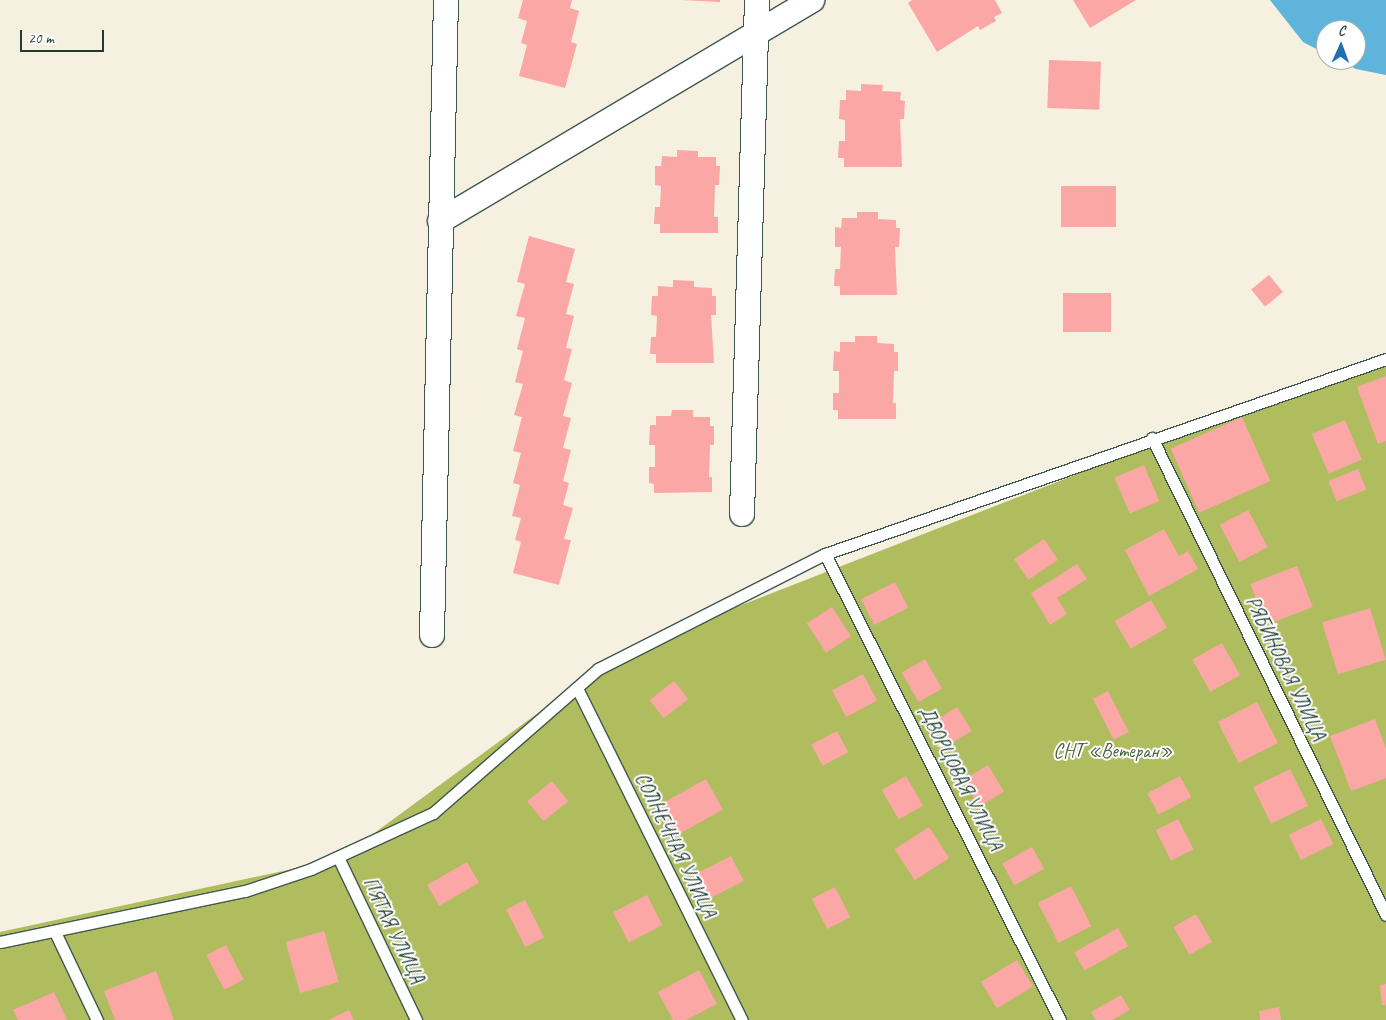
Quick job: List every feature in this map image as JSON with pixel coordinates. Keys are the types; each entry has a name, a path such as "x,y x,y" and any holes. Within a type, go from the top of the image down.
{"street":[{"path":"432,635 446,0"},
{"path":"742,514 756,0"},
{"path":"440,221 812,0"}],"lane":[{"path":"0,942 245,891 338,857 433,813 598,669 825,554 1152,438 1386,359"},
{"name":"РЯБИНОВАЯ УЛИЦА","path":"1152,438 1386,915"},
{"name":"ДВОРЦОВАЯ УЛИЦА","path":"825,554 1060,1020"},
{"name":"СОЛНЕЧНАЯ УЛИЦА","path":"577,688 742,1020"},
{"name":"ПЯТАЯ УЛИЦА","path":"338,857 416,1020"},
{"path":"55,932 97,1020"}],"green space":[{"name":"СНТ «Ветеран»","path":"1386,359 1386,1020 0,1020 0,932 339,859 621,652 1249,407"}],"water":[{"path":"1270,0 1386,0 1386,75 1361,70 1366,70 1366,20 1316,20 1316,49 1303,42"}],"building":[{"path":"523,0 572,0 570,8 579,11 571,42 577,44 565,88 519,76 527,45 521,43 527,21 518,18"},
{"path":"681,0 720,0 720,2"},
{"path":"912,0 995,0 1002,13 994,17 996,21 980,30 978,26 937,52 908,3"},
{"path":"1073,0 1136,0 1090,28"},
{"path":"1049,60 1101,62 1099,110 1047,108"},
{"path":"861,84 883,85 882,91 901,92 900,100 905,101 904,119 900,119 902,167 844,167 844,158 838,158 839,141 845,141 845,120 839,119 840,100 846,100 846,90 861,91"},
{"path":"677,150 698,151 698,157 716,157 716,166 720,166 719,185 715,185 714,217 718,217 718,233 660,233 660,224 654,224 655,207 660,207 661,186 655,185 655,166 661,166 662,156 677,157"},
{"path":"1061,186 1116,186 1116,227 1061,227"},
{"path":"857,212 878,212 878,219 896,220 896,228 900,228 899,247 895,247 897,295 840,295 840,286 834,286 835,269 840,269 841,247 835,247 835,227 841,228 842,218 857,218"},
{"path":"529,236 575,249 566,282 574,284 566,314 574,316 566,348 572,349 564,380 572,383 563,416 571,418 563,448 571,450 563,481 569,483 563,505 573,508 564,539 571,540 559,585 513,573 521,542 515,540 521,518 512,516 520,485 513,483 521,453 513,451 522,417 514,415 523,384 515,382 523,351 517,349 525,318 516,316 525,284 517,282"},
{"path":"1269,275 1283,292 1265,307 1251,289"},
{"path":"673,280 694,281 694,287 712,288 712,296 716,296 716,315 711,315 714,363 656,363 656,354 650,354 651,337 656,337 657,316 651,315 652,296 658,296 658,286 673,287"},
{"path":"1063,293 1111,293 1111,332 1063,332"},
{"path":"855,336 877,336 877,343 894,344 894,352 898,352 898,371 894,371 893,403 896,403 896,419 838,419 838,410 833,410 833,393 839,393 839,371 833,371 834,351 840,352 840,342 855,342"},
{"path":"1386,376 1386,441 1378,444 1357,387"},
{"path":"672,410 693,410 693,417 710,417 710,426 714,426 714,445 710,445 709,477 712,477 712,492 654,493 654,484 649,483 649,467 655,467 655,445 649,445 650,425 656,425 656,416 671,416"},
{"path":"1242,417 1270,481 1199,513 1171,449"},
{"path":"1345,420 1362,460 1329,474 1312,434"},
{"path":"1144,465 1159,501 1130,513 1115,478"},
{"path":"1358,469 1366,489 1337,501 1328,481"},
{"path":"1248,510 1268,547 1239,562 1220,525"},
{"path":"1164,529 1179,556 1188,551 1198,569 1149,596 1125,550"},
{"path":"1044,539 1058,560 1028,580 1014,559"},
{"path":"1077,564 1087,579 1057,598 1067,614 1050,625 1031,593"},
{"path":"1297,566 1313,607 1266,625 1250,584"},
{"path":"895,582 908,608 874,625 861,599"},
{"path":"1151,600 1167,628 1131,649 1115,621"},
{"path":"832,607 851,636 826,653 807,623"},
{"path":"1370,608 1386,660 1338,674 1322,623"},
{"path":"1222,643 1240,675 1210,692 1192,659"},
{"path":"925,659 942,688 919,702 902,672"},
{"path":"863,674 877,700 846,717 832,690"},
{"path":"674,681 688,699 664,718 650,700"},
{"path":"1108,691 1129,732 1114,740 1093,699"},
{"path":"1257,702 1278,743 1239,763 1218,722"},
{"path":"957,707 972,731 948,746 933,722"},
{"path":"1375,719 1386,749 1386,778 1351,791 1330,736"},
{"path":"837,731 848,752 823,766 811,745"},
{"path":"988,765 1004,792 979,807 963,780"},
{"path":"1290,769 1308,806 1271,824 1253,787"},
{"path":"906,776 923,805 899,819 882,790"},
{"path":"1180,776 1191,797 1159,815 1147,793"},
{"path":"706,779 723,810 674,837 657,806"},
{"path":"552,781 568,801 543,821 527,801"},
{"path":"1178,819 1193,849 1171,861 1156,830"},
{"path":"1321,819 1333,844 1301,860 1289,835"},
{"path":"929,827 949,858 915,880 895,849"},
{"path":"1032,847 1044,869 1014,885 1002,863"},
{"path":"731,856 744,881 704,901 691,876"},
{"path":"467,862 479,883 439,906 427,885"},
{"path":"1071,886 1091,926 1058,943 1038,903"},
{"path":"835,887 850,917 827,929 812,899"},
{"path":"647,895 662,925 629,943 613,912"},
{"path":"525,900 544,937 525,947 506,910"},
{"path":"1196,914 1212,942 1189,955 1173,927"},
{"path":"1118,928 1128,946 1084,971 1074,952"},
{"path":"324,931 339,982 300,993 286,942"},
{"path":"226,945 244,980 224,990 206,955"},
{"path":"1017,960 1033,987 997,1008 981,982"},
{"path":"699,970 717,1004 686,1020 673,1020 658,992"},
{"path":"156,971 174,1020 115,1020 104,991"},
{"path":"1386,984 1386,1005 1382,1005 1380,985"},
{"path":"54,992 67,1020 18,1020 13,1010"},
{"path":"1121,995 1130,1010 1112,1020 1096,1020 1091,1012"},
{"path":"1279,1007 1281,1020 1260,1020 1259,1011"},
{"path":"349,1010 354,1020 328,1020"}]}
